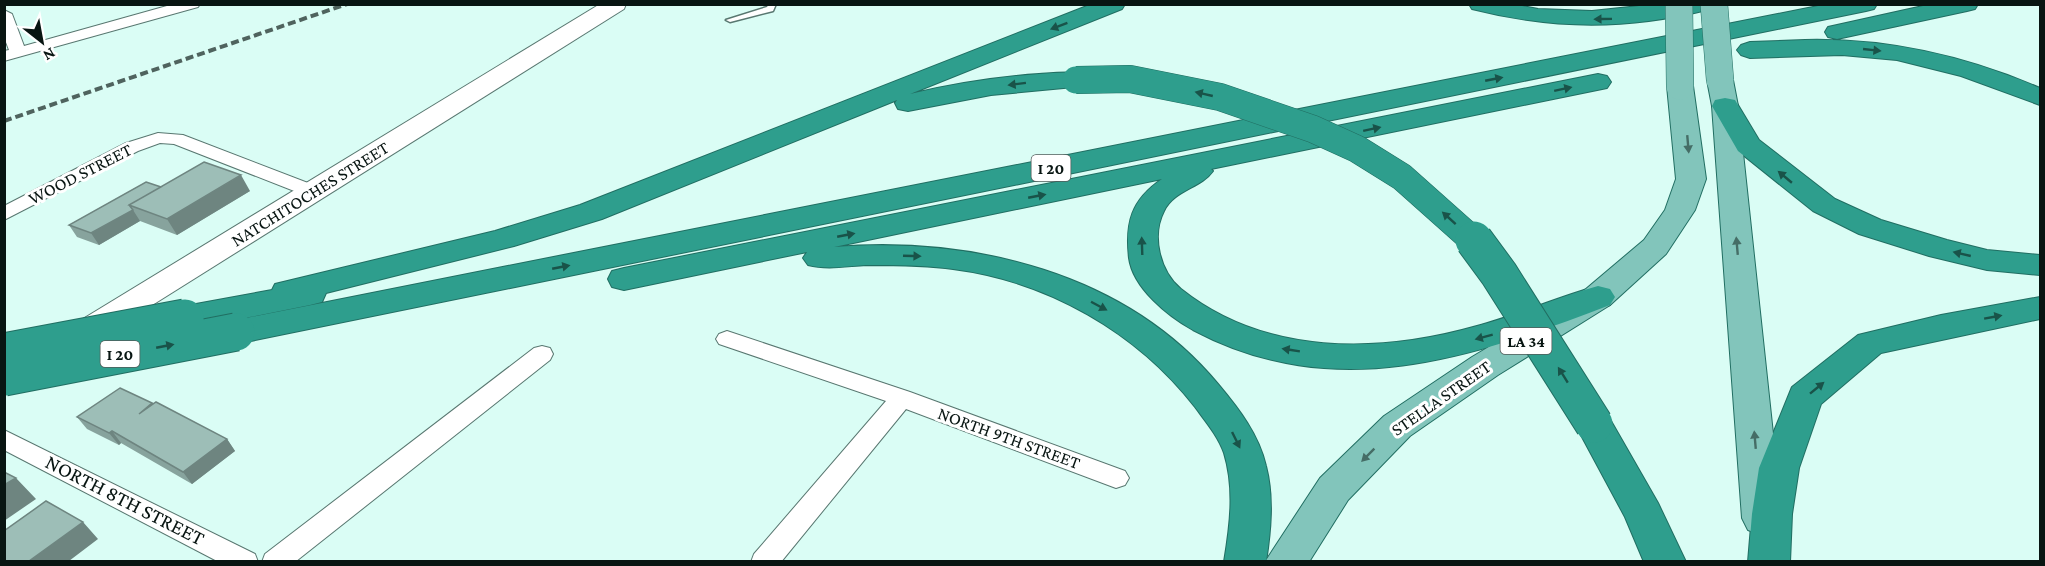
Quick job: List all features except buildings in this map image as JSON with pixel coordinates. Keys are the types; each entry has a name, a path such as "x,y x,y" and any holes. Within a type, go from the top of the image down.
{"highway":[{"path":"591,212 1114,4"},
{"path":"1480,4 1540,17 1607,20 1703,4"},
{"name":"I 20","path":"4,352 760,209 1780,4"},
{"name":"I 20","path":"4,376 236,332 1866,4"},
{"path":"624,279 1289,146 1967,4"},
{"path":"1750,50 1813,47 1896,52 1954,65 1999,79 2040,97"},
{"path":"185,318 503,238 591,212 805,135 887,108 938,95 1039,81 1130,79 1189,90 1252,107 1313,129 1357,149 1402,177 1473,239 1499,274 1594,424 1644,515 1665,561"},
{"path":"1722,93 1748,145 1824,205 1870,227 1940,249 1987,260 2040,265"},
{"path":"1289,146 1199,170 1173,184 1158,197 1145,215 1141,251 1160,287 1197,318 1225,332 1263,346 1300,352 1356,358 1402,354 1458,344 1508,331 1598,297"},
{"path":"236,332 624,279 860,254 940,258 995,266 1083,298 1124,320 1160,346 1200,384 1230,426 1243,454 1250,490 1249,537 1245,561"},
{"path":"1768,561 1779,468 1805,397 1870,344 1941,327 2040,308"}],"main road":[{"name":"STELLA STREET","path":"1287,561 1334,489 1397,426 1485,366 1598,297 1655,247 1680,210 1691,178 1680,86 1679,4"},
{"path":"1714,4 1768,561"}],"street":[{"path":"4,14 11,54 193,4"},
{"name":"NATCHITOCHES STREET","path":"4,382 616,4"},
{"name":"WOOD STREET","path":"4,214 132,147 158,138 177,139 314,192"},
{"name":"NORTH 9TH STREET","path":"727,339 902,398 1116,478"},
{"path":"275,561 542,354"},
{"path":"764,561 902,398"},
{"name":"NORTH 8TH STREET","path":"4,439 244,561"}],"lane":[{"path":"730,20 770,9 773,4"}],"railway":[{"path":"4,121 347,4"}]}
